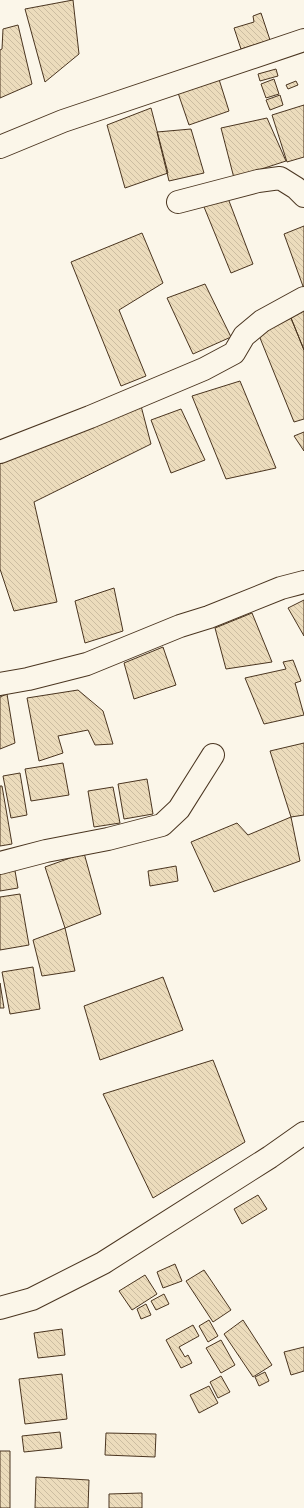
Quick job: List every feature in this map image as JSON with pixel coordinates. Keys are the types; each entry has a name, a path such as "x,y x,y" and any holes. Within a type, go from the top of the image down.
{"street":[{"path":"0,147 63,121 304,40"},
{"path":"178,202 258,181 280,178 296,188 304,196"},
{"path":"0,452 90,417 204,369 234,353 244,336 262,321 304,298"},
{"path":"0,684 28,679 87,664 180,626 209,617 281,588 304,582"},
{"path":"0,863 46,851 108,839 162,825 179,809 213,755"},
{"path":"0,1308 32,1299 103,1263 270,1157 304,1133"}],"building":[{"path":"73,0 79,54 45,82 25,9"},
{"path":"261,13 270,40 241,49 234,28 254,22 253,16"},
{"path":"18,25 32,84 0,98 0,50 2,49 3,29"},
{"path":"276,69 278,76 260,81 258,74"},
{"path":"217,73 229,111 189,125 176,87"},
{"path":"274,79 279,94 266,98 261,84"},
{"path":"296,81 298,85 288,89 286,85"},
{"path":"280,95 283,105 270,110 266,100"},
{"path":"304,105 304,157 287,162 272,115"},
{"path":"151,108 168,173 125,188 107,125"},
{"path":"267,118 286,161 234,178 221,128"},
{"path":"191,129 204,173 169,181 157,132"},
{"path":"226,193 253,264 231,273 202,202"},
{"path":"304,226 304,289 284,234"},
{"path":"142,233 163,283 119,310 146,376 121,386 71,262"},
{"path":"205,284 231,337 193,354 167,298"},
{"path":"304,308 304,350 291,318"},
{"path":"291,318 304,350 304,419 294,422 258,333"},
{"path":"240,381 276,468 226,479 192,396"},
{"path":"140,402 151,444 34,502 57,602 14,611 0,569 0,455"},
{"path":"181,409 205,460 171,473 151,420"},
{"path":"304,432 304,451 294,436"},
{"path":"114,588 123,631 85,643 75,601"},
{"path":"304,600 304,636 288,608"},
{"path":"252,613 272,662 226,669 215,628"},
{"path":"163,647 176,685 134,699 124,663"},
{"path":"293,660 301,681 295,683 304,715 264,724 245,678 286,669 283,662"},
{"path":"78,690 103,711 113,744 95,745 88,730 58,736 63,753 39,761 27,698"},
{"path":"7,694 15,743 0,749 0,697"},
{"path":"304,743 304,815 291,817 270,751"},
{"path":"63,763 69,795 31,801 25,769"},
{"path":"20,773 27,815 11,818 3,776"},
{"path":"147,779 153,814 124,819 118,784"},
{"path":"0,786 2,786 12,844 0,846"},
{"path":"113,787 120,823 94,827 88,791"},
{"path":"291,817 300,861 214,892 191,842 237,823 248,835"},
{"path":"84,853 101,914 65,928 45,867"},
{"path":"14,865 18,888 0,891 0,867"},
{"path":"176,866 178,881 150,886 148,871"},
{"path":"20,894 29,945 0,950 0,897"},
{"path":"65,928 75,971 42,976 33,940"},
{"path":"33,967 40,1009 10,1014 2,972"},
{"path":"163,977 183,1030 100,1060 84,1006"},
{"path":"0,983 4,1008 0,1008"},
{"path":"213,1060 245,1142 153,1198 103,1094"},
{"path":"258,1195 267,1209 242,1224 234,1209"},
{"path":"175,1264 182,1281 163,1288 157,1272"},
{"path":"204,1270 231,1310 213,1322 186,1281"},
{"path":"145,1275 157,1294 132,1310 119,1291"},
{"path":"164,1294 169,1304 156,1310 151,1301"},
{"path":"146,1304 151,1315 141,1319 137,1309"},
{"path":"209,1320 218,1336 208,1342 199,1326"},
{"path":"243,1320 272,1365 253,1377 224,1334"},
{"path":"193,1325 199,1336 179,1347 185,1357 188,1355 192,1363 181,1368 166,1340"},
{"path":"62,1329 65,1355 38,1358 34,1333"},
{"path":"221,1340 235,1365 221,1373 206,1348"},
{"path":"304,1347 304,1371 291,1375 284,1352"},
{"path":"265,1372 269,1381 259,1386 255,1377"},
{"path":"62,1374 67,1419 25,1424 19,1379"},
{"path":"221,1376 230,1392 218,1398 210,1382"},
{"path":"209,1386 218,1403 199,1413 190,1395"},
{"path":"60,1432 62,1448 24,1452 22,1436"},
{"path":"106,1433 156,1434 155,1457 105,1455"},
{"path":"0,1451 10,1451 10,1508 0,1508"},
{"path":"36,1477 89,1480 88,1508 35,1508"},
{"path":"142,1493 142,1508 109,1508 109,1494"}]}
